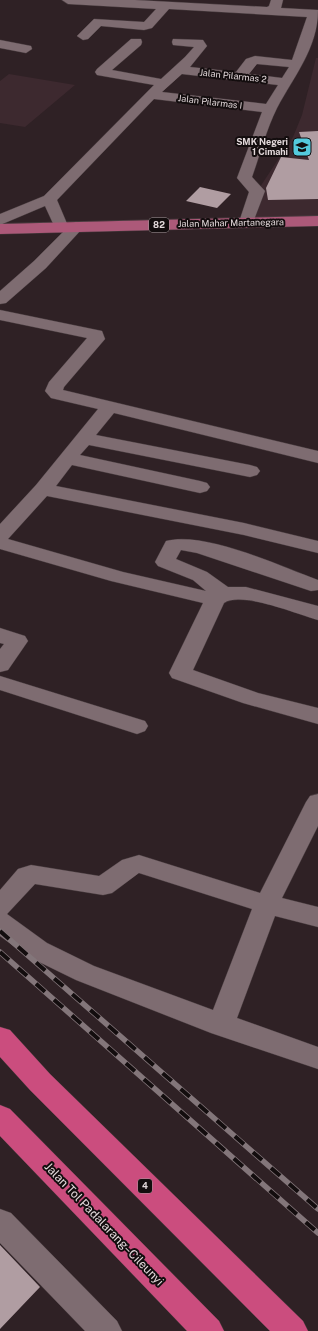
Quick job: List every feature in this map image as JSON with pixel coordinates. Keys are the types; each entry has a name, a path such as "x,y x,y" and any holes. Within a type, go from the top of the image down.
{"highway":[{"name":"4","path":"0,1038 40,1082 292,1331"},
{"name":"Jalan Tol Padalarang–Cileunyi","path":"0,1117 208,1331"}],"main road":[{"name":"Jalan Mahar Martanegara","path":"0,229 318,220"}],"street":[{"path":"68,0 316,14 305,53 270,109 244,178 257,191 247,222"},
{"path":"269,11 275,8 277,0"},
{"path":"83,36 98,22 120,25 148,25 166,5"},
{"path":"108,35 120,25"},
{"path":"136,42 102,72 164,83"},
{"path":"0,220 49,199 151,95 180,70 201,46 198,43 178,42"},
{"path":"0,44 26,49 16,56"},
{"path":"240,76 251,62 255,60 318,52"},
{"name":"Jalan Pilarmas 2","path":"180,70 286,82"},
{"name":"Jalan Pilarmas I","path":"151,95 270,109"},
{"path":"0,299 20,284 39,266 69,227 49,199"},
{"path":"0,315 96,335 96,339 55,386 54,391 58,394 318,457"},
{"path":"0,536 43,489 110,406"},
{"path":"84,438 250,471"},
{"path":"67,458 200,487"},
{"path":"43,489 244,529 318,547"},
{"path":"0,543 118,577 219,596 246,593 318,613"},
{"path":"219,596 200,576 165,562 173,545 179,543 214,551 311,585"},
{"path":"219,596 180,673 251,698 318,716"},
{"path":"0,635 16,639 17,641 0,665"},
{"path":"0,683 55,699 137,726"},
{"path":"221,1024 267,904 318,802"},
{"path":"0,908 30,874 103,886 131,866 139,864 267,904 318,917"},
{"path":"0,922 38,950 84,973 318,1058"},
{"path":"0,1222 106,1331"}],"shaded area":[{"name":"SMK Negeri 1 Cimahi","path":"316,58 318,58 318,216 251,218 258,190 293,137 302,115"},
{"path":"9,74 75,85 25,127 0,123 0,81"}],"building":[{"path":"318,131 318,199 268,200 266,188 281,157 309,160 299,132"},
{"path":"200,187 231,194 217,208 186,201"},
{"path":"0,1245 40,1287 0,1329"}],"railway":[{"path":"0,931 318,1209"},
{"path":"0,952 318,1233"}],"place":[{"name":"SMK Negeri 1 Cimahi","path":"302,147"}]}
